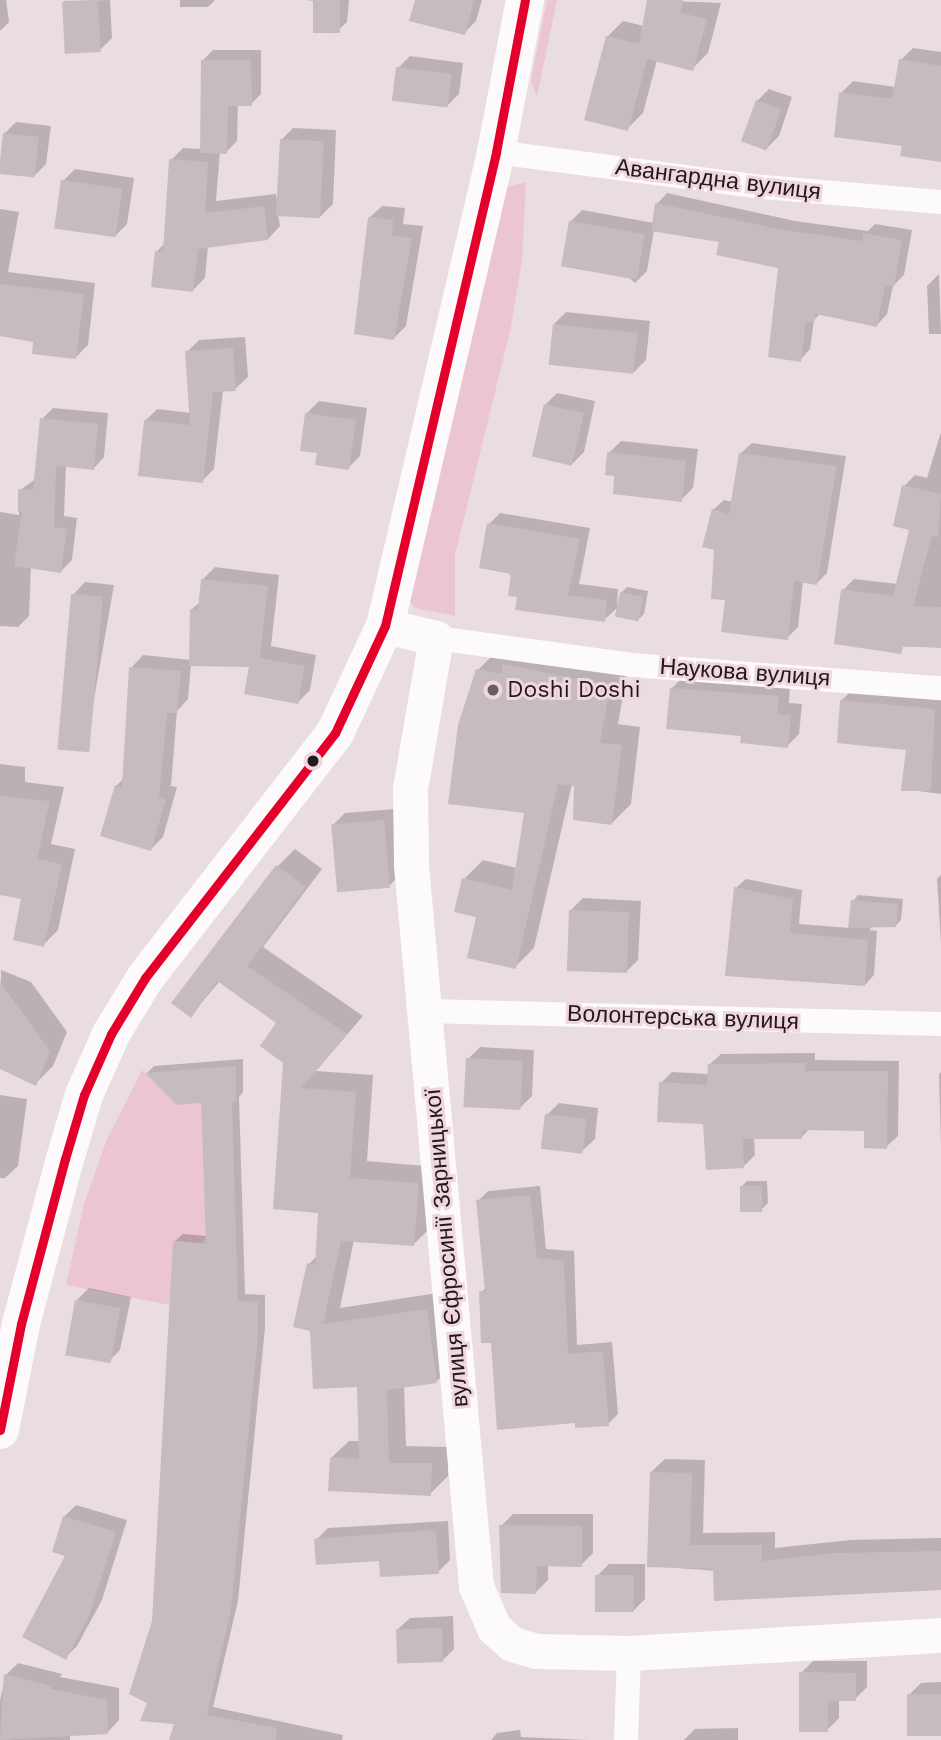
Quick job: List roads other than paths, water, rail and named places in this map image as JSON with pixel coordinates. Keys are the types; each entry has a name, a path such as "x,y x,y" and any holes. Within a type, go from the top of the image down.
{"main road":[{"path":"0,1430 10,1321 84,1095 111,1034 145,978 335,733 385,626 495,152 525,0"}],"street":[{"name":"Авангардна вулиця","path":"495,152 763,187 941,202"},
{"name":"Наукова вулиця","path":"385,626 436,638 632,664 941,688"},
{"name":"вулиця Єфросинії Зарницької","path":"436,638 410,789 411,865 476,1586 494,1628 512,1644 536,1651 629,1653 941,1634"},
{"name":"Волонтерська вулиця","path":"426,1011 941,1024"},
{"path":"626,1740 629,1653"}],"place":[{"name":"Doshi Doshi","path":"493,690"}]}
